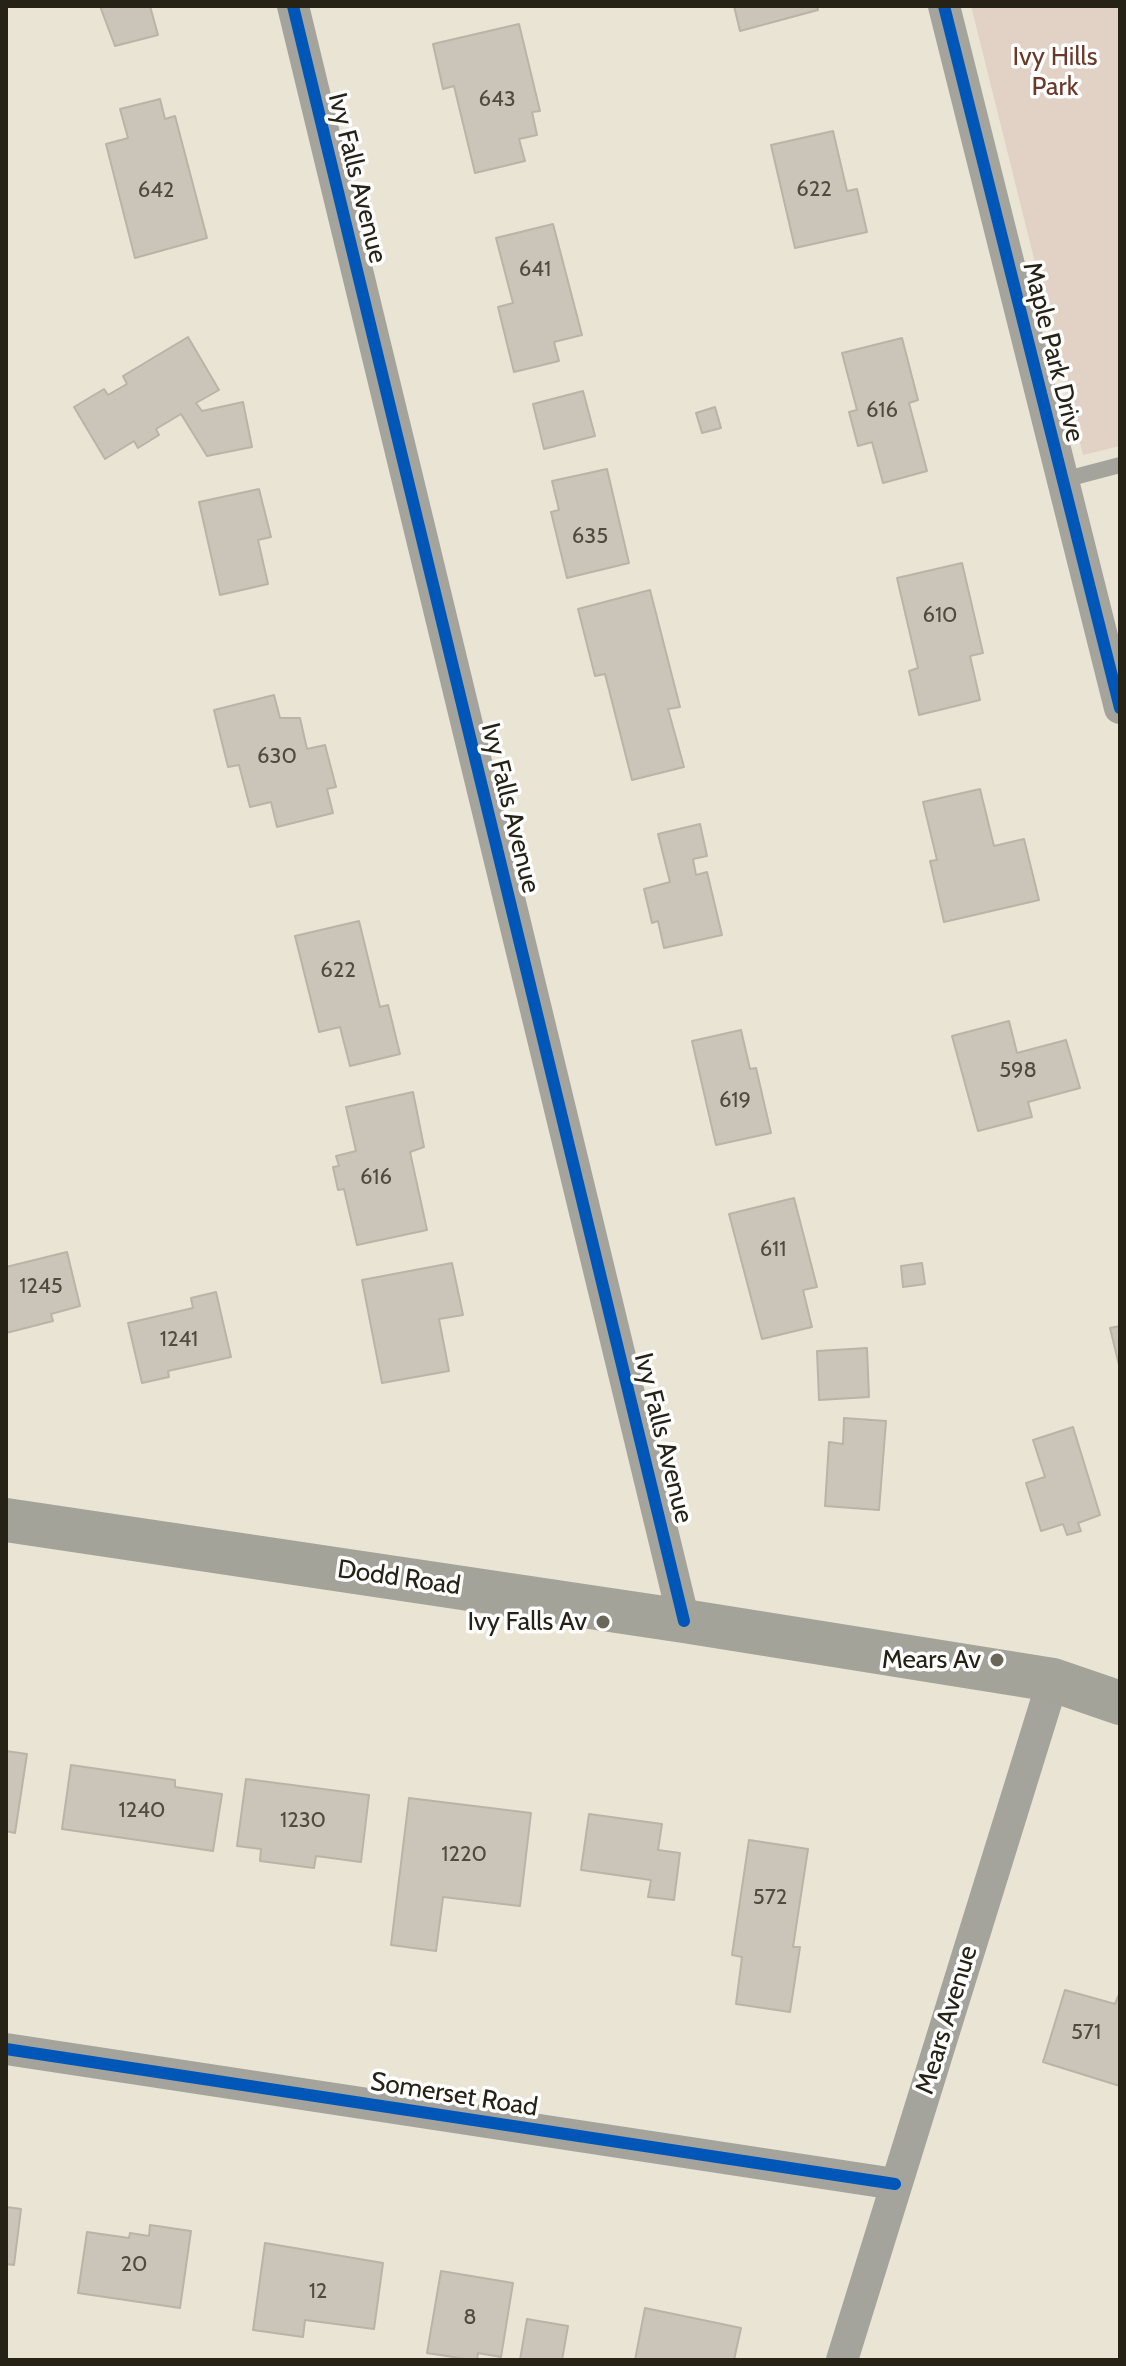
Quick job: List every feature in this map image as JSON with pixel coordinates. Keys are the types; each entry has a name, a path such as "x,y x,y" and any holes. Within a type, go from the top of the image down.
{"main road":[{"name":"Dodd Road","path":"6,1520 684,1621 1053,1680 1120,1703"}],"street":[{"name":"Ivy Falls Avenue","path":"293,6 684,1621"},
{"name":"Maple Park Drive","path":"944,6 1120,708"},
{"name":"Mears Avenue","path":"842,2360 1053,1680"},
{"name":"Somerset Road","path":"6,2049 895,2184"}],"lane":[{"path":"1063,480 1120,465"}],"green space":[{"name":"Ivy Hills Park","path":"971,6 1120,6 1120,446 1083,455"}],"building":[{"path":"100,6 150,6 158,35 115,46"},
{"path":"734,6 817,6 818,10 740,31"},
{"path":"519,24 540,111 532,112 537,135 519,139 525,161 475,173 454,86 443,89 433,44"},
{"path":"160,99 165,119 175,116 207,238 135,258 106,144 128,138 120,109"},
{"path":"833,131 847,191 857,189 867,232 795,248 771,145"},
{"path":"553,224 582,335 554,342 559,361 514,372 498,307 513,303 496,238"},
{"path":"188,337 219,390 196,403 202,411 243,402 252,447 207,456 181,414 156,429 159,435 138,448 134,441 105,459 74,407 104,389 108,395 127,384 123,376"},
{"path":"902,338 918,400 909,403 927,471 883,483 872,442 858,446 849,412 857,410 842,353"},
{"path":"583,391 595,436 544,449 533,404"},
{"path":"715,407 721,428 702,433 696,413"},
{"path":"607,469 629,563 567,578 551,512 559,510 552,481"},
{"path":"259,489 271,537 258,540 268,584 220,595 199,502"},
{"path":"962,563 983,653 970,656 980,700 919,715 909,671 918,668 897,578"},
{"path":"650,590 680,707 668,709 684,767 632,780 605,674 595,676 578,609"},
{"path":"274,695 280,718 300,718 307,749 325,745 336,787 327,789 333,813 277,827 271,802 250,807 239,765 228,767 214,710"},
{"path":"980,789 994,846 1024,839 1039,900 944,922 930,861 937,860 923,802"},
{"path":"700,824 707,856 693,859 696,875 707,872 722,935 664,948 658,921 652,923 644,889 670,882 658,834"},
{"path":"359,921 380,1007 388,1005 400,1054 350,1066 340,1027 319,1032 295,936"},
{"path":"1009,1021 1017,1053 1066,1040 1080,1088 1028,1102 1032,1117 978,1131 952,1036"},
{"path":"741,1030 750,1069 756,1068 771,1133 716,1145 692,1041"},
{"path":"413,1092 424,1147 410,1152 427,1230 357,1245 344,1189 338,1190 333,1167 339,1166 336,1156 356,1151 346,1107"},
{"path":"794,1198 817,1287 803,1290 812,1327 762,1339 729,1214"},
{"path":"67,1252 80,1306 51,1314 53,1321 6,1333 6,1267"},
{"path":"452,1263 463,1315 439,1319 449,1371 382,1383 362,1280"},
{"path":"922,1263 925,1284 903,1287 901,1266"},
{"path":"216,1292 231,1357 168,1371 169,1377 142,1383 128,1323 193,1308 191,1298"},
{"path":"1120,1326 1120,1369 1110,1328"},
{"path":"867,1348 869,1397 819,1400 817,1351"},
{"path":"844,1418 886,1421 879,1510 825,1506 829,1442 843,1444"},
{"path":"1073,1427 1100,1515 1078,1523 1081,1531 1067,1535 1063,1524 1041,1531 1026,1483 1045,1477 1033,1440"},
{"path":"6,1751 27,1754 15,1833 6,1831"},
{"path":"71,1765 175,1780 175,1787 222,1794 213,1851 62,1829"},
{"path":"246,1779 369,1795 361,1862 316,1856 314,1868 260,1861 261,1849 237,1846"},
{"path":"409,1798 531,1813 520,1906 443,1897 436,1951 391,1945"},
{"path":"589,1814 662,1824 658,1850 680,1853 674,1900 648,1897 651,1880 581,1870"},
{"path":"749,1840 808,1849 793,1947 800,1947 790,2012 736,2004 742,1957 732,1955"},
{"path":"1065,1990 1115,2004 1120,1992 1120,2086 1043,2062"},
{"path":"6,2207 21,2209 14,2265 6,2264"},
{"path":"150,2225 191,2231 180,2308 78,2293 87,2232 129,2238 130,2233 149,2236"},
{"path":"265,2243 383,2263 374,2329 305,2320 303,2337 253,2330"},
{"path":"441,2271 513,2283 501,2357 478,2353 477,2360 472,2360 427,2353"},
{"path":"645,2308 741,2328 734,2360 635,2360"},
{"path":"527,2319 568,2326 562,2360 520,2360"}],"cycle path":[{"path":"293,6 684,1621"},
{"path":"944,6 1120,708"},
{"path":"6,2049 895,2184"}],"place":[{"name":"Ivy Falls Av","path":"603,1622"},
{"name":"Mears Av","path":"997,1660"}]}
